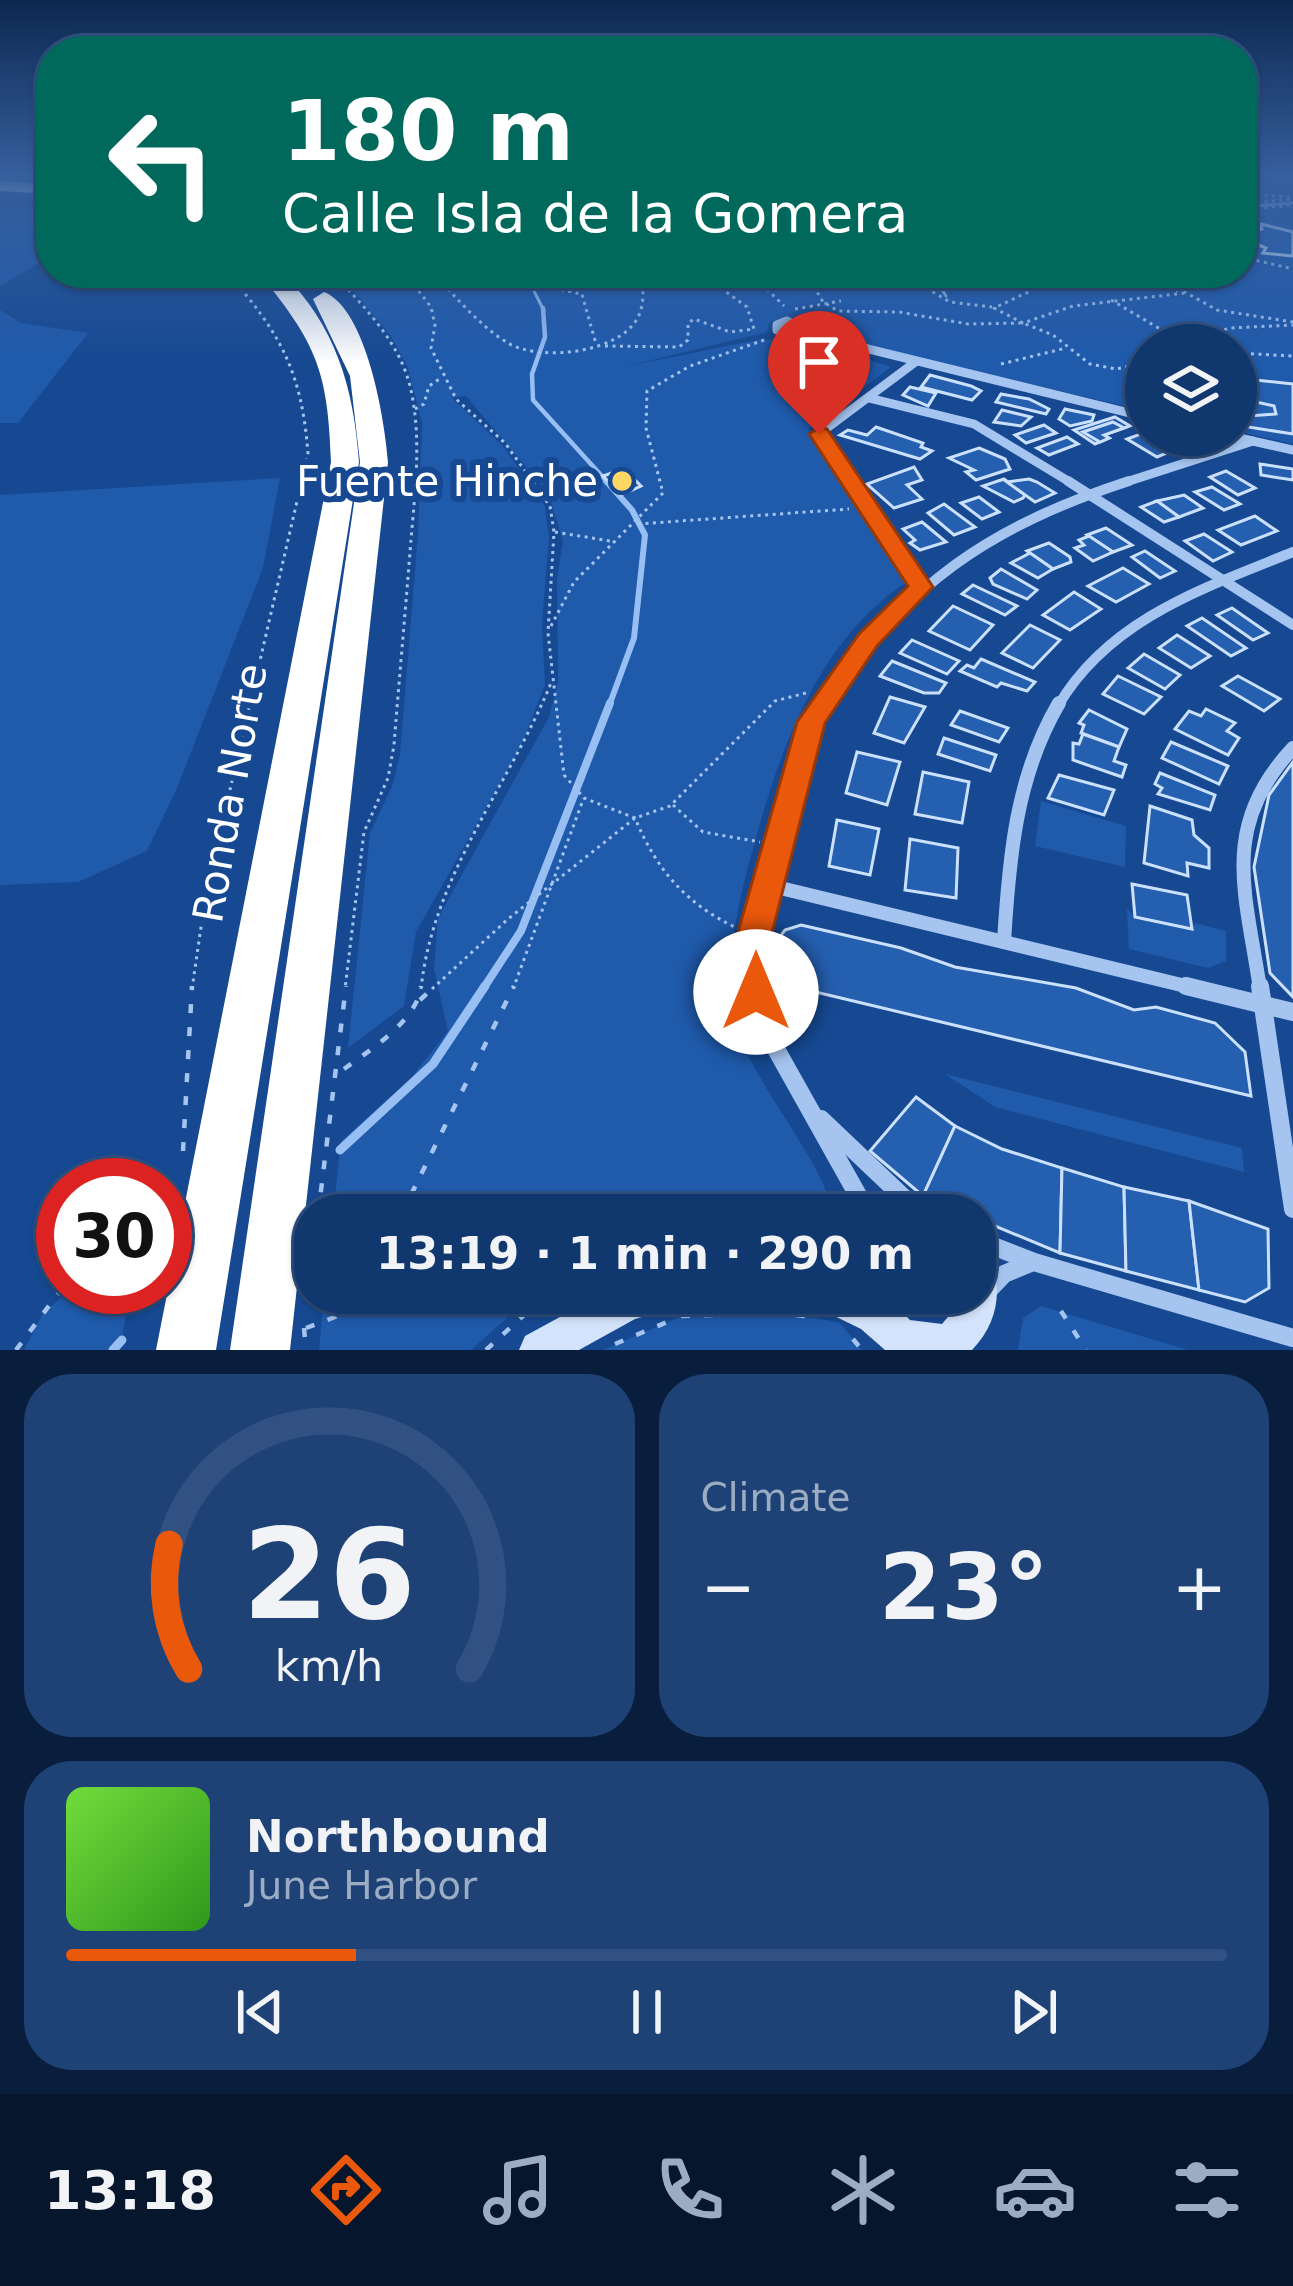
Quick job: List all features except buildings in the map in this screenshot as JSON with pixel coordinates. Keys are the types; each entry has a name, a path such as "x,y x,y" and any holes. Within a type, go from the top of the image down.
{"highway":[{"name":"Ronda Norte","path":"186,1350 345,462 344,421 328,354 285,288"},
{"path":"260,1350 374,462 371,402 357,352 314,288"}],"main road":[{"path":"538,1350 605,1314"},
{"path":"862,1323 888,1331 909,1346 949,1343 971,1314"}],"street":[{"path":"803,333 805,325 794,322 777,326 783,334 803,333 1125,412"},
{"path":"914,363 819,434 921,587"},
{"path":"869,398 974,424 1293,626"},
{"path":"1257,442 1293,450"},
{"path":"858,1194 763,1026 749,957 811,722 868,640 943,569 1006,532 1209,456"},
{"path":"1004,942 1008,856 1019,788 1055,711 1093,656 1156,614 1293,552"},
{"path":"908,566 943,569"},
{"path":"1293,748 1256,786 1245,823 1243,875 1293,1209"},
{"path":"768,885 1293,1012"},
{"path":"812,1110 900,1194"},
{"path":"996,1247 1293,1338"},
{"path":"996,1284 1004,1274 1034,1262"}],"path":[{"path":"1257,260 1293,269"},
{"name":"Ronda Norte","path":"187,1070 193,976 206,893 308,454 305,398 288,348 239,288"},
{"path":"321,1194 364,832 388,778 394,745 415,492 410,384 396,351 347,288"},
{"path":"417,288 434,309 439,325 431,348 456,399 505,443 550,506 554,532 548,633 564,775 584,797 635,818 649,857 668,884 705,915 742,931"},
{"path":"448,288 502,339 524,350 541,351 597,345 680,347 688,340 688,323 694,319 730,332 754,329 747,308 720,288"},
{"path":"551,288 581,294"},
{"path":"580,288 597,345"},
{"path":"597,345 621,337 635,325 645,301 644,288"},
{"path":"766,288 794,322"},
{"path":"816,288 827,305 858,314 899,313 968,324 1023,323 1073,306 1185,293"},
{"path":"926,288 950,302 994,308 1053,335 1079,359 1105,368 1125,366"},
{"path":"994,308 1037,288"},
{"path":"1168,288 1185,293"},
{"path":"1176,288 1217,310 1293,323"},
{"path":"1111,300 1148,324"},
{"path":"788,309 841,302"},
{"path":"1257,326 1293,323"},
{"path":"548,633 562,594 663,493 659,460 641,406 646,391 690,366 783,334"},
{"path":"946,371 1023,361 1066,348"},
{"path":"1257,353 1293,356"},
{"path":"413,410 424,404 429,386 444,377"},
{"path":"637,524 869,508"},
{"path":"554,532 610,541"},
{"path":"420,1000 421,956 434,909 533,734 551,681"},
{"path":"344,1069 380,1042 420,1000 559,878 635,818 672,804 775,701 817,690"},
{"path":"413,1194 443,1139 559,878 584,797"},
{"path":"672,804 703,832 765,843"},
{"path":"1061,1311 1086,1350"},
{"path":"16,1350 42,1314"},
{"path":"306,1314 306,1350"},
{"path":"304,1329 338,1314"},
{"path":"486,1350 525,1314"},
{"path":"603,1350 682,1316 748,1314"}],"shaded area":[{"path":"0,237 36,237 36,265 0,286"},
{"path":"1257,237 1293,237 1293,444 1257,436 1257,324 1125,324 1125,406 819,335 808,325 791,320 770,322 767,332 628,366 757,340 800,338 891,367 808,429 910,580 852,631 829,662 792,731 748,866 731,963 741,1038 827,1194 335,1194 341,1141 411,1078 448,1031 434,969 438,918 549,717 558,682 557,579 563,541 548,493 466,396 452,398 503,446 545,506 549,537 542,624 545,685 521,746 416,932 404,1006 348,1048 370,833 393,784 400,754 422,424 408,368 391,336 351,288 1257,288"},
{"path":"0,310 21,323 88,333 18,423 0,423"},
{"path":"280,478 263,568 177,788 147,851 78,882 0,885 0,495"},
{"path":"1041,801 1126,826 1125,867 1035,846"},
{"path":"1127,909 1136,917 1226,931 1226,961 1208,968 1129,949"},
{"path":"945,1074 1242,1148 1244,1172 995,1107"},
{"path":"1041,1306 1188,1350 1018,1350 1023,1318"},
{"path":"42,1314 126,1314 120,1350 24,1350"},
{"path":"322,1314 511,1314 471,1350 319,1350"},
{"path":"787,1314 839,1322 862,1350 603,1350 682,1316"}],"waterway":[{"path":"532,288 543,309"},
{"path":"941,288 946,296"},
{"path":"543,309 545,337 532,374 533,400 609,484"},
{"path":"606,481 632,510 645,535 634,638 609,706"},
{"path":"483,989 521,931 610,703"},
{"path":"340,1150 433,1064 483,989"},
{"path":"113,1350 122,1340"}],"place":[{"name":"Fuente Hinche","path":"622,481"}],"route":[{"path":"756,992 749,957 811,722 868,640 921,587 819,434"}]}
